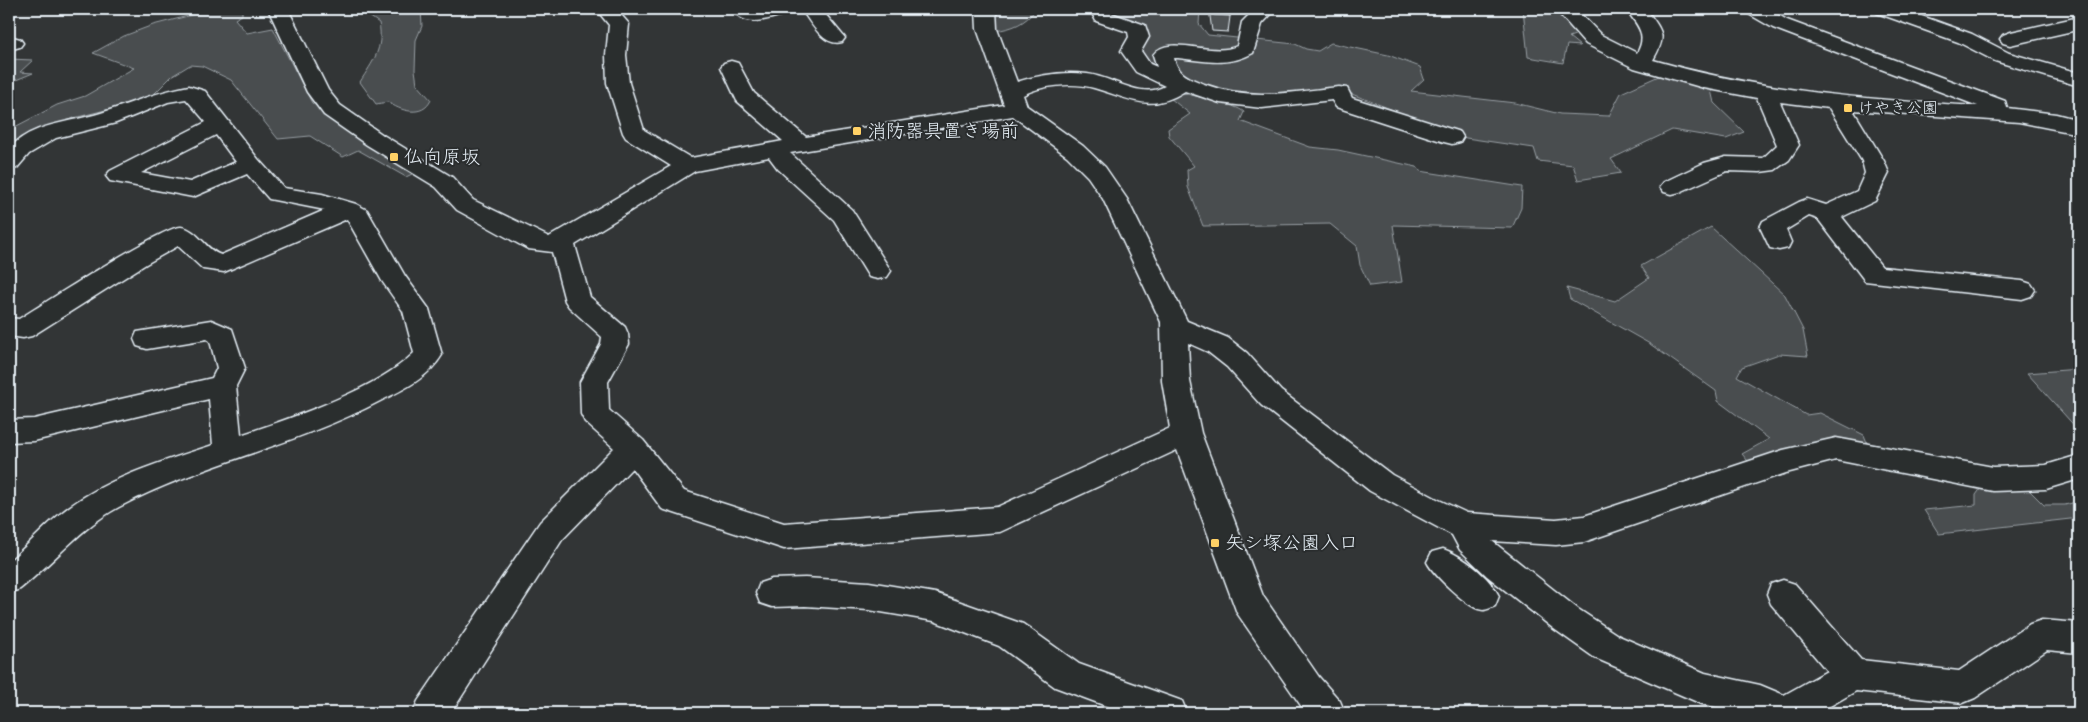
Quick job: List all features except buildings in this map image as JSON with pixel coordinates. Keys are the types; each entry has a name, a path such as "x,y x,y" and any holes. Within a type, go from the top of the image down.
{"street":[{"path":"278,9 318,92 332,110 375,140 444,182 465,205 537,243 549,245 562,242 687,166 802,146 1014,101"},
{"path":"606,9 619,24 616,55 618,84 634,133 687,166"},
{"path":"742,9 749,16 782,9"},
{"path":"811,9 835,38"},
{"path":"986,9 987,29 1014,101 1075,151 1097,172 1114,199 1174,326 1176,381 1186,433 1249,603 1307,688 1327,713"},
{"path":"1100,9 1102,17 1138,29 1138,36 1130,51 1143,68 1181,85 1189,85 1220,97 1247,102 1339,93 1344,102 1452,137"},
{"path":"1181,85 1165,63 1162,55 1167,50 1176,50 1186,54 1213,58 1240,54 1246,49 1252,22 1266,9"},
{"path":"1565,9 1580,27 1596,40 1641,64 1696,80 1765,92 1836,101 2020,115 2079,127"},
{"path":"1636,9 1651,31 1653,43 1641,64"},
{"path":"1754,9 1780,24 2020,115"},
{"path":"1884,9 1921,14 1978,47 2002,57 2079,80"},
{"path":"2010,39 2021,35 2059,30 2079,23"},
{"path":"731,66 745,96 802,146"},
{"path":"1014,101 1019,87 1076,79 1095,81 1140,97 1156,98 1181,85"},
{"path":"9,163 22,149 48,133 108,118 163,97 189,92 197,96 250,164 277,194 314,199 348,209 358,214 395,281 416,309 428,356 419,366 353,404 228,452 156,477 107,499 70,522 9,579"},
{"path":"1672,187 1727,164 1763,166 1780,158 1788,145 1783,129 1765,92"},
{"path":"1827,214 1866,196 1877,173 1873,160 1836,101"},
{"path":"219,124 118,176 193,190 250,164"},
{"path":"776,150 786,164 843,215 878,271"},
{"path":"1779,242 1772,227 1807,207 1827,214 1874,275 2022,290"},
{"path":"9,327 23,329 137,258 180,235 212,263 224,264 348,209"},
{"path":"562,242 578,301 615,334 615,344 594,382 596,414 633,448 673,500 784,536 1000,519 1186,433"},
{"path":"1174,326 1218,345 1237,360 1271,398 1381,483 1428,510 1463,526 1556,532 1584,529 1663,504 1783,462 1836,449 1873,454 1994,479 2046,477 2079,467"},
{"path":"146,339 177,336 210,328 222,336 231,368 222,386 228,452"},
{"path":"9,431 34,430 222,386"},
{"path":"431,713 551,531 633,448"},
{"path":"1463,526 1471,541 1490,558 1566,619 1607,647 1702,688 1760,700 1784,713 1852,675 1963,687 2042,635 2079,638"},
{"path":"1463,579 1490,558"},
{"path":"772,593 869,596 935,607 1011,635 1067,676 1169,713"},
{"path":"1783,594 1852,675"}],"shaded area":[{"path":"215,9 242,9 242,15 235,19 247,33 273,28 312,103 414,173 406,177 358,150 343,157 310,136 278,139 231,80 202,66 190,65 172,76 154,94 117,107 74,118 36,134 9,161 9,130 57,105 85,96 134,68 93,53 124,36 153,25"},
{"path":"359,9 421,9 422,26 416,40 415,70 417,84 431,100 423,109 417,111 405,110 388,102 376,104 360,82 379,48 380,32 379,23"},
{"path":"993,9 1036,9 1018,24 995,31"},
{"path":"1105,9 1200,9 1199,24 1208,35 1295,44 1306,49 1318,51 1331,43 1388,55 1420,67 1424,79 1411,91 1515,103 1560,114 1609,116 1621,93 1661,75 1711,90 1714,103 1744,132 1726,139 1672,130 1611,159 1621,173 1578,180 1573,165 1538,161 1534,148 1466,138 1336,88 1257,96 1225,94 1149,67 1136,51 1145,38 1107,15"},
{"path":"1523,9 1554,9 1578,34 1569,37 1580,46 1567,45 1563,63 1528,57"},
{"path":"9,59 33,60 20,72 33,73 16,80 9,76"},
{"path":"1183,93 1233,106 1244,112 1240,121 1310,147 1338,150 1417,167 1420,171 1522,187 1521,208 1512,228 1393,225 1402,282 1370,286 1360,265 1357,246 1330,224 1203,226 1188,187 1187,170 1194,166 1169,136 1168,129 1190,114 1170,98"},
{"path":"1711,227 1785,295 1803,330 1808,356 1779,354 1742,367 1737,376 1806,415 1820,413 1864,435 1868,445 1754,468 1742,454 1769,439 1718,401 1716,391 1650,344 1570,299 1567,288 1615,301 1649,278 1641,266"},
{"path":"2079,369 2079,431 2027,373"},
{"path":"1984,484 2026,487 2044,505 2065,505 2079,501 2079,518 1939,534 1924,510 1976,505 1976,495"}],"place":[{"name":"けやき公園","path":"1848,108"},
{"name":"消防器具置き場前","path":"857,131"},
{"name":"仏向原坂","path":"394,157"},
{"name":"矢シ塚公園入口","path":"1215,543"}]}
